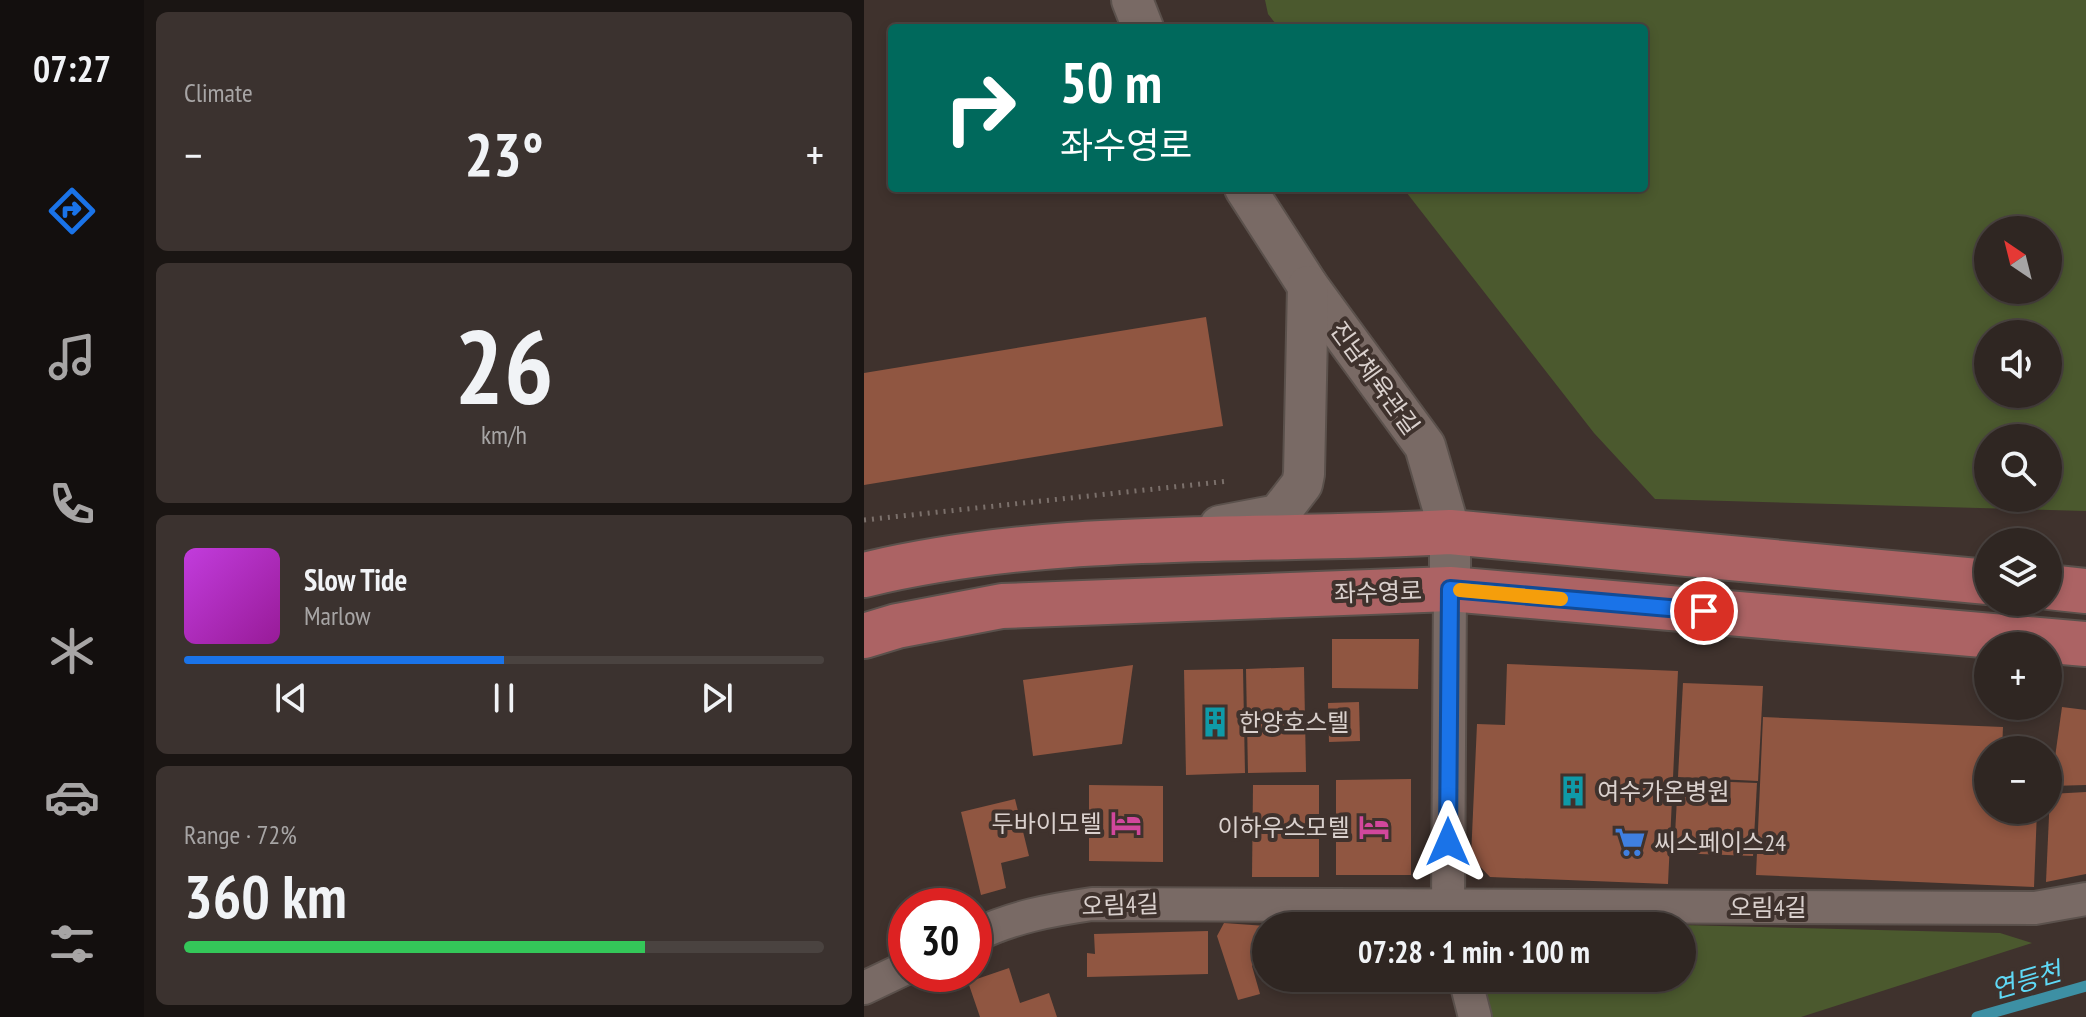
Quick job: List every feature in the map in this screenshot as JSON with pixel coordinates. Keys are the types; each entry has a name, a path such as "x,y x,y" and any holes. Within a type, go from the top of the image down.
{"main road":[{"path":"864,575 917,562 1025,548 1450,532 1974,581"},
{"path":"2062,588 2086,591"},
{"name":"좌수영로","path":"864,636 897,626 1002,606 1450,589 2086,644"}],"street":[{"path":"1132,0 1141,24"},
{"name":"진남체육관길","path":"1248,192 1308,286 1425,446 1450,532 1450,589"},
{"path":"1025,548 1235,524 1278,515 1302,484 1304,474 1308,286"},
{"path":"1450,589 1450,912"},
{"name":"오림4길","path":"1696,913 2035,908 2086,899"},
{"name":"오림4길","path":"992,927 1041,911 1092,904 1331,912"},
{"path":"864,988 888,977"},
{"path":"1469,992 1475,1017"}],"path":[{"path":"864,520 1229,481"}],"green space":[{"path":"1265,0 2086,0 2086,511 2062,510 2062,424 1974,424 1974,508 1655,499 1594,433 1406,192 1648,192 1648,24 1276,24 1268,14"},
{"path":"1696,925 2000,933 2032,943 1801,1017 1484,1017 1478,992 1696,992"}],"building":[{"path":"1206,317 1223,426 864,485 864,373"},
{"path":"1332,639 1419,639 1418,689 1332,688"},
{"name":"여수가온병원","path":"1507,664 1678,671 1668,884 1490,877 1471,857 1477,724 1505,725"},
{"path":"1133,665 1122,744 1033,756 1023,680"},
{"path":"1304,667 1306,772 1248,773 1246,669"},
{"name":"한양호스텔","path":"1243,669 1245,773 1186,775 1184,670"},
{"path":"1683,683 1763,686 1758,781 1678,777"},
{"path":"1359,702 1360,741 1329,742 1328,703"},
{"path":"2062,707 2086,710 2086,785 2062,786 2062,736 2058,736"},
{"path":"1763,717 2003,727 2003,736 1974,736 1974,824 2036,824 2034,887 1756,875"},
{"name":"이하우스모텔","path":"1411,779 1411,875 1336,875 1336,780"},
{"path":"1678,780 1757,783 1753,856 1674,853"},
{"name":"두바이모텔","path":"1089,785 1163,786 1163,862 1089,861"},
{"path":"1253,785 1319,785 1319,877 1252,877"},
{"path":"2086,792 2086,874 2046,882 2049,824 2062,824 2062,793"},
{"path":"1015,799 1029,856 1001,863 1006,888 992,892 992,888 979,888 961,812"},
{"path":"1224,923 1252,925 1252,992 1260,994 1238,1000 1217,936"},
{"path":"1208,931 1208,974 1087,977 1087,953 1095,954 1094,934"},
{"path":"1009,968 1020,1003 1049,993 1057,1017 980,1017 971,992 992,992 992,974"}],"waterway":[{"name":"연등천","path":"1977,1017 2086,986"}],"slow traffic":[{"path":"1460,590 1561,599"}],"place":[{"name":"한양호스텔","path":"1215,722"},
{"name":"여수가온병원","path":"1573,791"},
{"name":"두바이모텔","path":"1126,823"},
{"name":"이하우스모텔","path":"1374,827"},
{"name":"씨스페이스24","path":"1630,842"}],"route":[{"path":"1448,842 1450,589 1704,611"}]}
